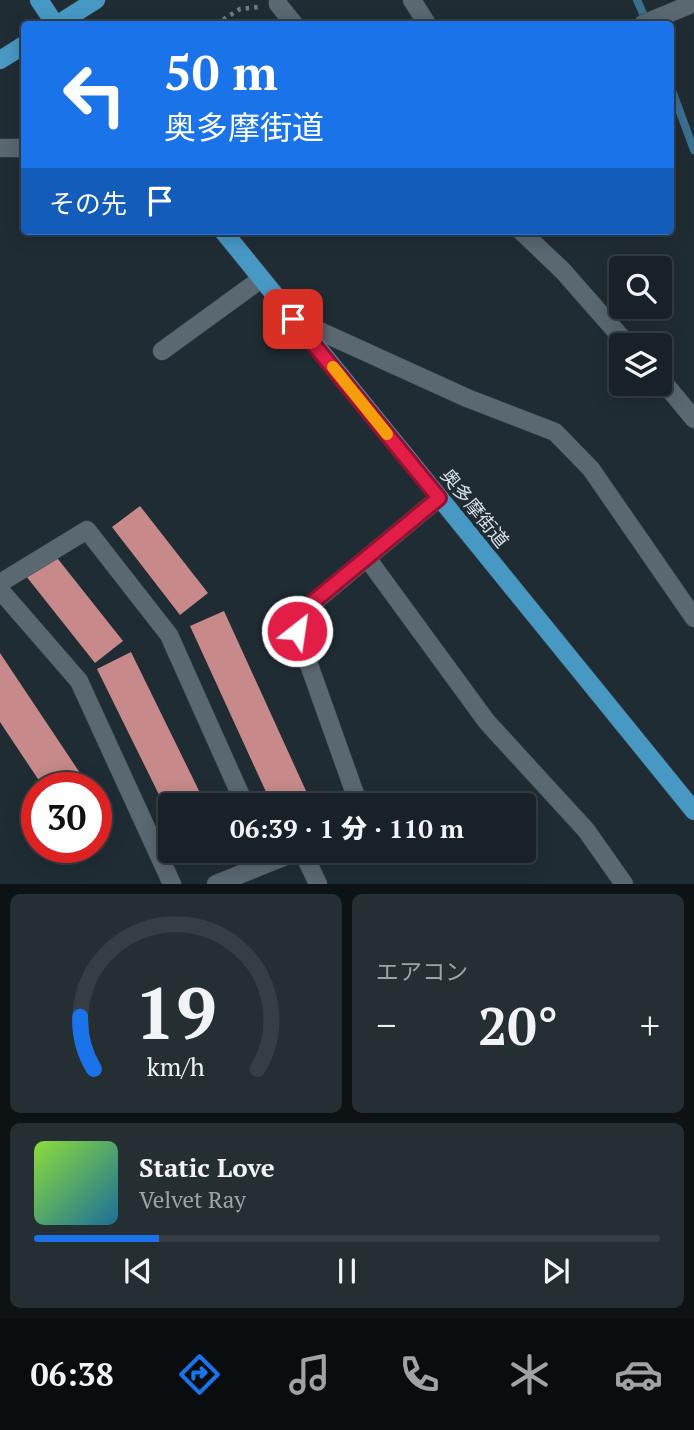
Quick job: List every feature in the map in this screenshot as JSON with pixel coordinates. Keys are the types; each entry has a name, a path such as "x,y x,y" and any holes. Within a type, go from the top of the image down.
{"main road":[{"path":"38,0 55,21"},
{"path":"62,21 96,0"},
{"path":"0,60 21,47"},
{"name":"奥多摩街道","path":"226,235 694,811"}],"street":[{"path":"412,0 425,21"},
{"path":"278,2 292,21"},
{"path":"650,21 694,3"},
{"path":"0,148 21,148"},
{"path":"525,235 563,271 617,333"},
{"path":"162,351 261,279"},
{"path":"293,319 467,398 555,432 591,469 694,618"},
{"path":"672,392 694,419"},
{"path":"355,793 297,631 302,611 439,498"},
{"path":"0,583 87,530 169,635 240,793"},
{"path":"367,558 487,722 586,830 624,884"},
{"path":"0,590 79,681 172,884"},
{"path":"223,883 258,863"},
{"path":"308,863 318,884"}],"path":[{"path":"221,21 240,9 278,2"}],"building":[{"path":"140,506 208,593 180,615 112,527"},
{"path":"54,554 123,641 95,663 26,576"},
{"path":"224,611 307,793 267,793 190,626"},
{"path":"131,652 200,793 158,793 97,669"},
{"path":"0,653 79,772 33,772 0,722"}],"waterway":[{"path":"637,0 647,21"},
{"path":"674,96 694,150"}],"slow traffic":[{"path":"333,367 387,434"}],"route":[{"path":"293,319 439,498 302,611 297,631"}]}
